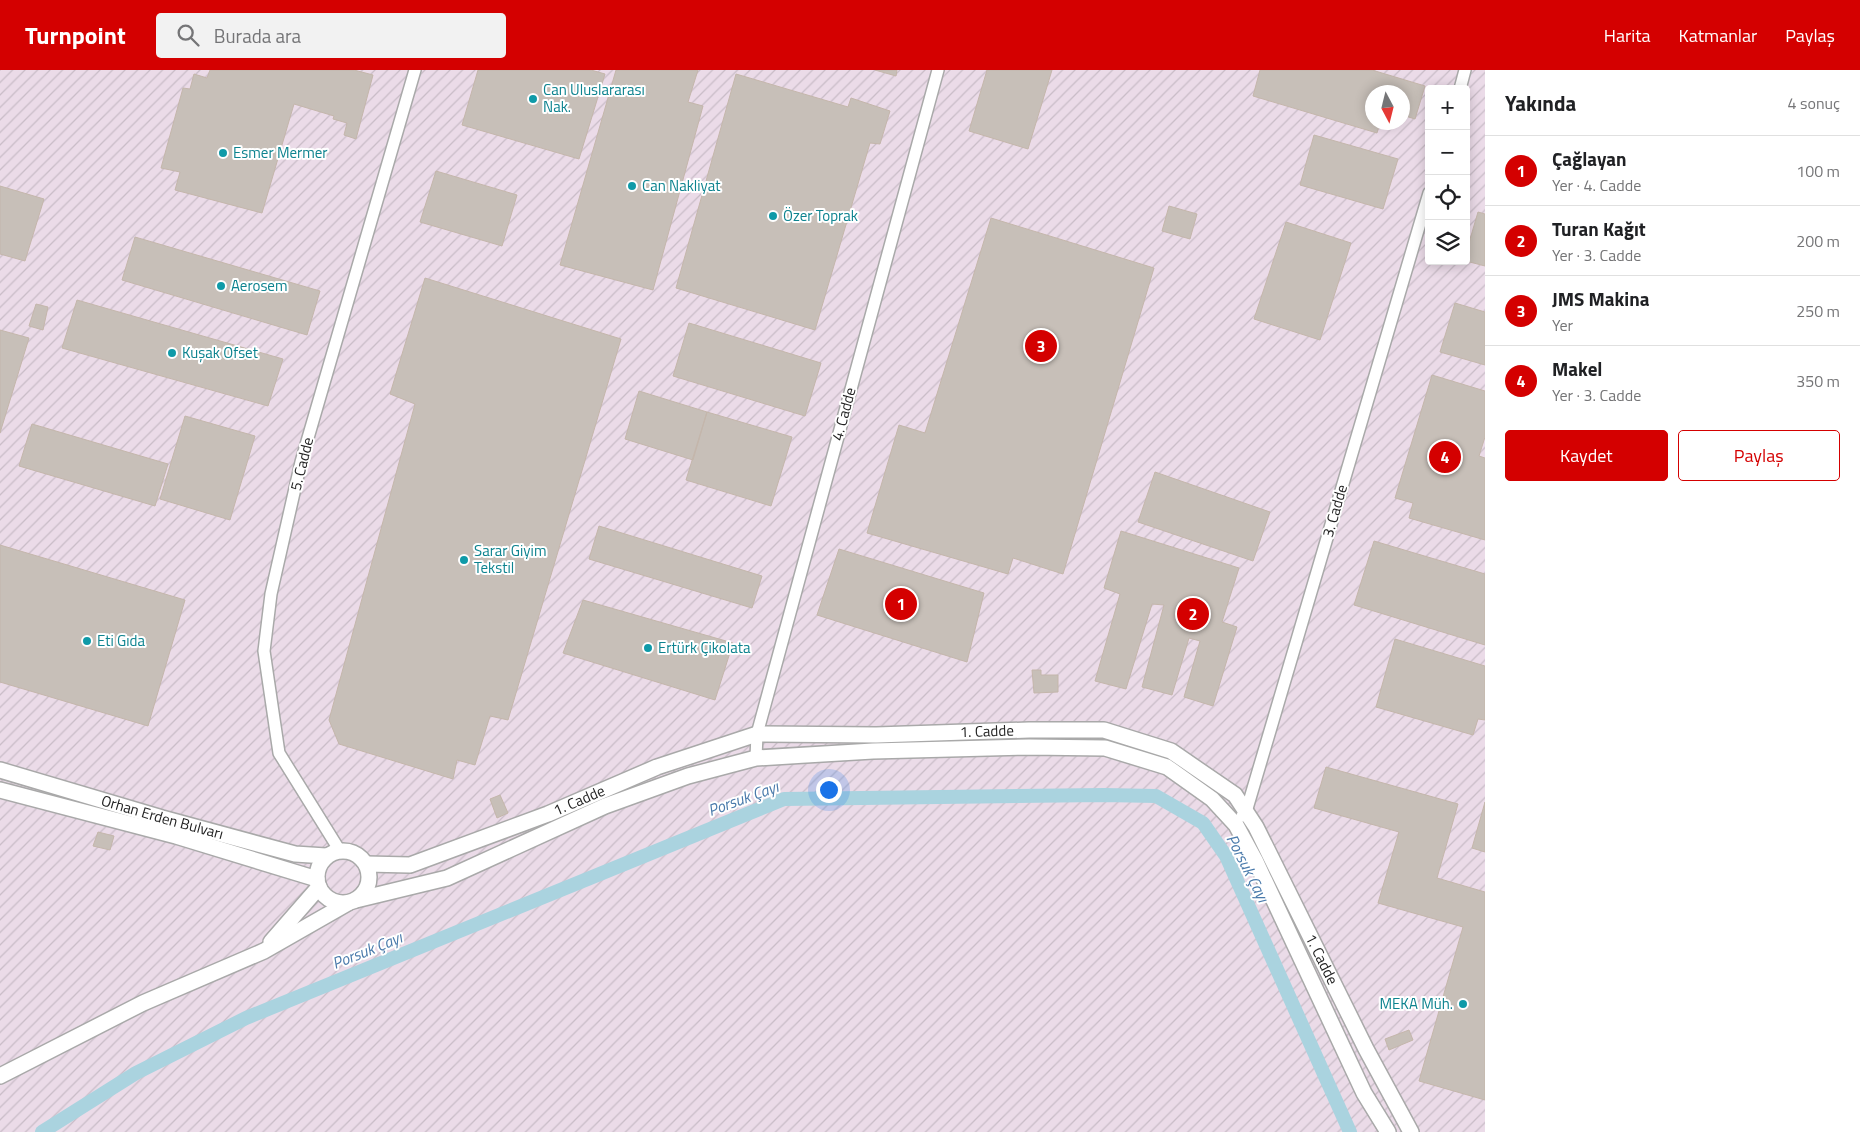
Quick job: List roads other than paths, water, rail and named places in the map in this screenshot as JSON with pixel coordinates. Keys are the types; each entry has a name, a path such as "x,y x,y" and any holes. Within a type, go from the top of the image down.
{"street":[{"name":"5. Cadde","path":"333,854 279,753 264,651 271,594 301,462 415,70"},
{"name":"4. Cadde","path":"756,758 757,734 938,70"},
{"path":"1461,85 1465,70"},
{"name":"3. Cadde","path":"1236,825 1246,812 1425,207"},
{"name":"1. Cadde","path":"366,864 410,865 548,814 657,767 757,734 876,735 1029,730 1104,730 1171,751 1235,796 1261,835 1366,1049 1411,1132"},
{"name":"1. Cadde","path":"352,902 447,878 605,806 688,776 756,758 883,751 1029,747 1105,748 1167,768 1212,799 1236,825 1255,860 1364,1093 1388,1132"},
{"name":"Orhan Erden Bulvarı","path":"0,770 162,818 286,851 333,854 348,851 355,853 366,864"},
{"name":"Orhan Erden Bulvarı","path":"0,790 176,836 318,883 324,895 330,900 339,903 352,902"},
{"path":"264,951 318,883 318,870 321,863 333,854"},
{"path":"0,1076 143,1003 264,951 352,902 367,888 369,872 366,864"}],"waterway":[{"name":"Porsuk Çayı","path":"42,1132 136,1073 246,1018 784,799 1104,795 1156,796 1203,823 1226,856 1350,1132"}],"place":[{"name":"Can Uluslararası Nak.","path":"533,99"},
{"name":"Esmer Mermer","path":"223,153"},
{"name":"Can Nakliyat","path":"632,186"},
{"name":"Özer Toprak","path":"773,216"},
{"name":"Aerosem","path":"221,286"},
{"name":"JMS Makina","path":"1041,346"},
{"name":"Kuşak Ofset","path":"172,353"},
{"name":"Makel","path":"1445,457"},
{"name":"Sarar Giyim Tekstil","path":"464,560"},
{"name":"Çağlayan","path":"901,604"},
{"name":"Turan Kağıt","path":"1193,614"},
{"name":"Eti Gıda","path":"87,641"},
{"name":"Ertürk Çikolata","path":"648,648"},
{"name":"MEKA Müh.","path":"1463,1004"}]}
